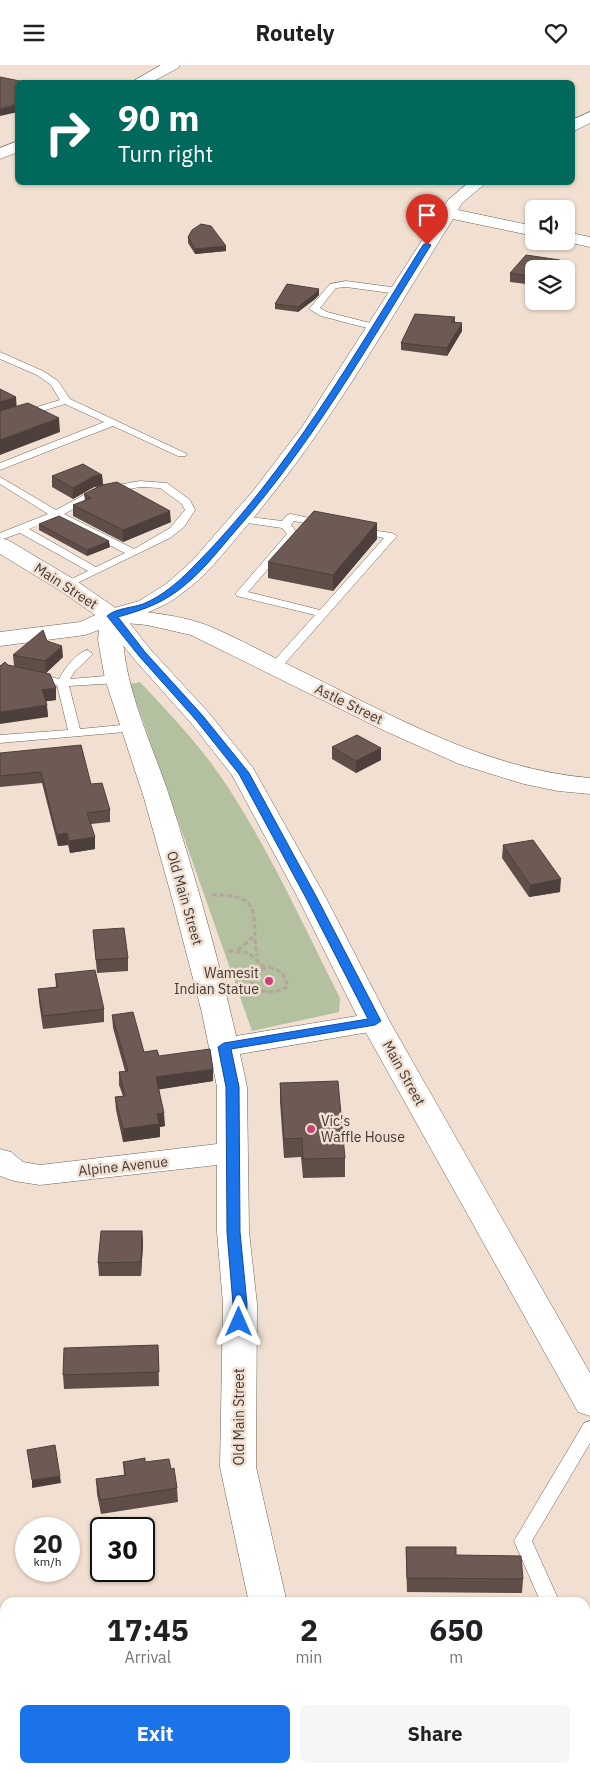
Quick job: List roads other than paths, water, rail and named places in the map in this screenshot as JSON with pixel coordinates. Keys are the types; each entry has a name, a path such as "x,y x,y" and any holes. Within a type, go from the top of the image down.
{"street":[{"path":"143,80 173,65"},
{"path":"575,125 590,117"},
{"path":"0,154 15,147"},
{"path":"0,639 85,628 112,616 147,606 174,589 200,566 275,479 311,429 456,200 475,185"},
{"path":"448,213 525,229"},
{"path":"575,239 590,242"},
{"name":"Main Street","path":"0,545 68,585 112,616 142,654 200,718 244,773 312,898 375,1021 590,1403"},
{"name":"Astle Street","path":"112,616 147,618 199,630 411,735 468,759 524,776 558,783 590,786"},
{"name":"Old Main Street","path":"112,616 110,640 117,679 157,798 186,898 224,1047 232,1087 233,1232 240,1304 238,1467 267,1597"},
{"path":"224,1047 375,1021"},
{"name":"Alpine Avenue","path":"7,1165 40,1175 232,1153"}],"lane":[{"path":"375,327 324,314 314,309 333,286 346,284 398,291"},
{"path":"0,355 11,362 40,373 55,383 66,401 182,454"},
{"path":"0,366 11,362"},
{"path":"0,421 21,413 66,401"},
{"path":"0,467 113,422"},
{"path":"0,480 56,514 134,553"},
{"path":"0,537 56,514 99,491 125,486 140,484 163,485 186,502 190,510 163,538 68,585"},
{"path":"125,486 142,497"},
{"path":"274,667 392,536 291,517 285,525"},
{"path":"241,519 285,525 293,534 241,594 322,614"},
{"path":"20,529 96,571"},
{"path":"74,733 62,683 70,669 86,654"},
{"path":"21,674 62,683 117,679"},
{"path":"0,739 132,727"},
{"path":"548,1597 523,1541 590,1428"}],"place":[{"name":"Wamesit Indian Statue","path":"269,981"},
{"name":"Vic's Waffle House","path":"311,1129"}]}
